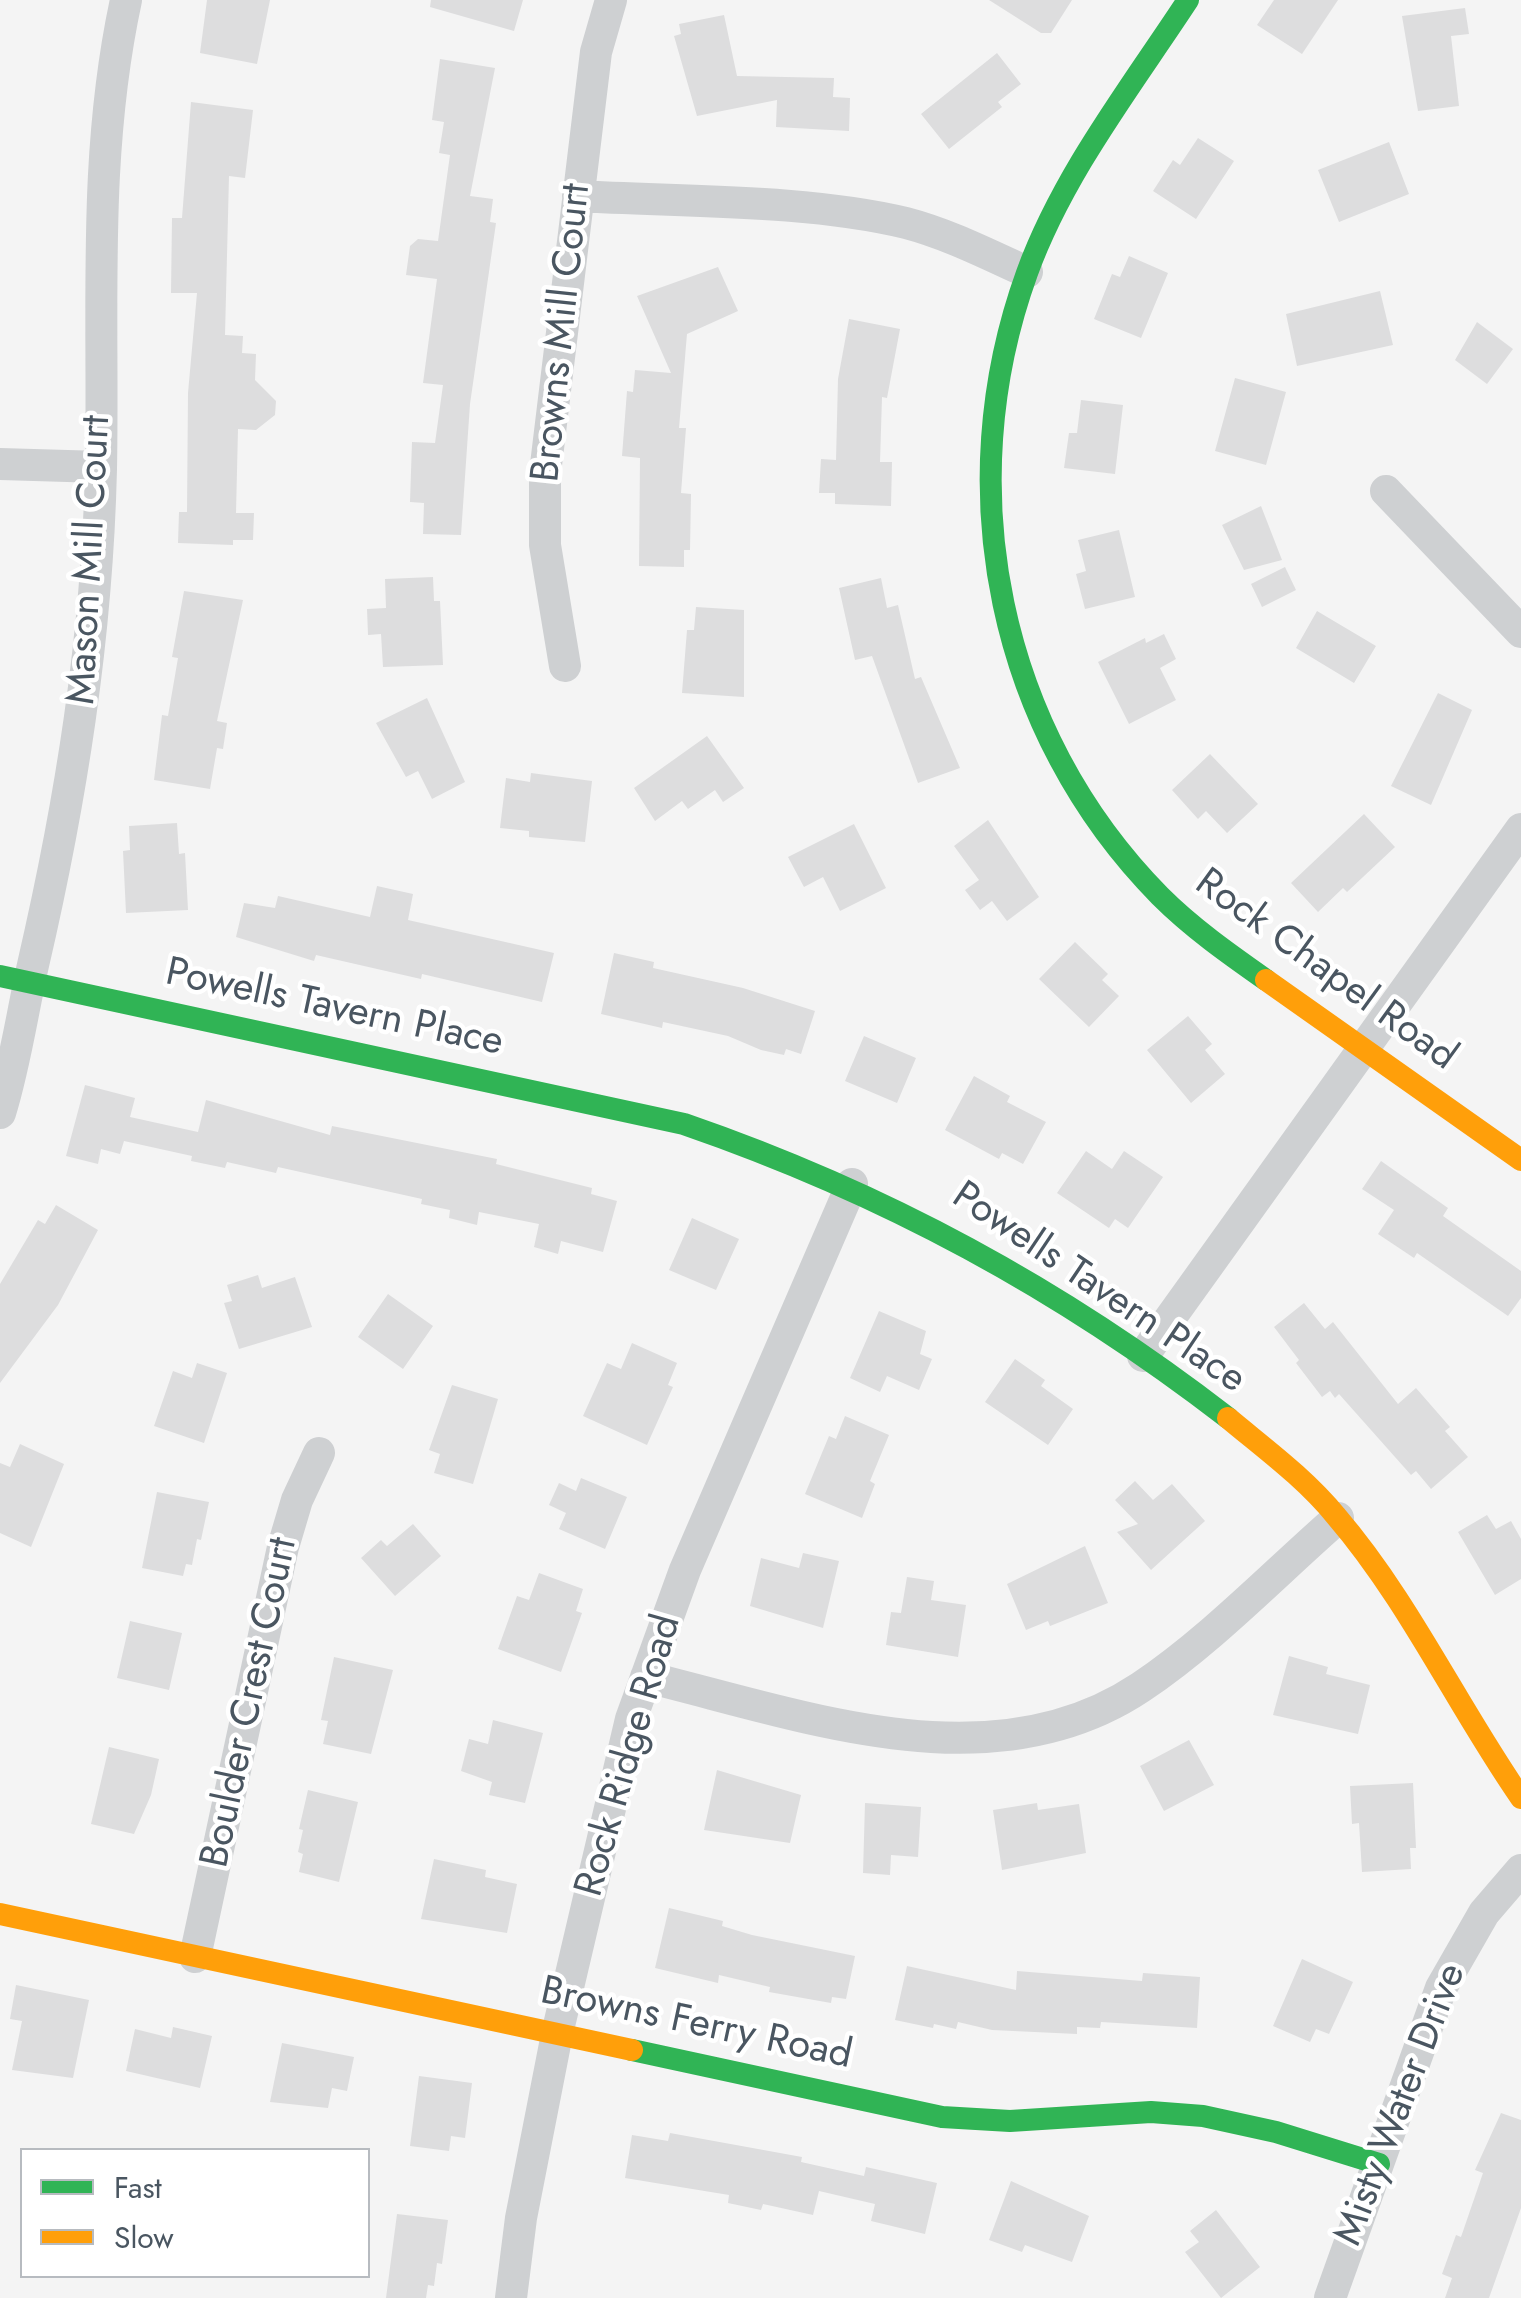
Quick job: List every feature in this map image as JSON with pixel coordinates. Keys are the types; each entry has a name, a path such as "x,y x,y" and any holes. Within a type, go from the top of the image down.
{"street":[{"name":"Mason Mill Court","path":"0,1113 15,979 83,714 94,621 101,467 98,243 106,128 126,0"},
{"name":"Browns Mill Court","path":"565,666 545,545 545,472 596,52 611,0"},
{"name":"Rock Chapel Road","path":"1188,0 1059,203 1026,272 998,373 986,479 990,549 1002,615 1019,675 1044,736 1113,845 1158,894 1209,939 1521,1160"},
{"path":"578,196 856,213 909,224 961,242 1026,272"},
{"path":"0,464 101,467"},
{"path":"1386,491 1521,632"},
{"path":"1143,1356 1521,829"},
{"name":"Powells Tavern Place","path":"15,979 684,1124 852,1184 1006,1264 1143,1356 1280,1461 1338,1518 1397,1597 1489,1754 1521,1798"},
{"name":"Rock Ridge Road","path":"511,2298 521,2218 558,2034 607,1815 646,1677 686,1570 852,1184"},
{"name":"Boulder Crest Court","path":"196,1957 284,1547 298,1500 319,1452"},
{"path":"646,1677 918,1738 967,1740 1015,1735 1070,1722 1139,1688 1338,1518"},
{"name":"Misty Water Drive","path":"1330,2298 1456,1956 1484,1912 1521,1870"},
{"name":"Browns Ferry Road","path":"0,1914 942,2116 1010,2122 1151,2112 1203,2116 1276,2132 1378,2164"}],"building":[{"path":"207,0 270,0 257,64 200,53"},
{"path":"431,0 523,0 514,31 430,7"},
{"path":"989,0 1072,0 1051,33 1041,33"},
{"path":"1274,0 1338,0 1302,54 1257,25"},
{"path":"1465,8 1469,34 1451,36 1459,106 1418,111 1402,16"},
{"path":"724,15 737,76 834,78 833,97 850,98 849,131 776,127 777,100 697,116 674,36 681,34 679,24"},
{"path":"997,53 1021,84 998,102 1002,107 949,149 921,114"},
{"path":"440,59 495,68 470,196 493,199 490,222 496,223 470,404 461,535 423,534 424,503 410,502 412,442 435,443 443,385 423,383 437,279 406,275 410,246 418,239 438,241 450,155 439,153 444,122 432,120"},
{"path":"191,102 253,110 245,178 229,176 225,335 243,336 242,353 256,354 255,380 276,401 275,415 256,430 238,429 236,513 254,513 253,540 233,540 233,545 178,543 179,512 187,512 188,393 197,293 171,293 172,218 182,218"},
{"path":"1198,138 1234,161 1196,219 1153,191 1173,160 1180,165"},
{"path":"1389,142 1409,194 1339,222 1318,170"},
{"path":"1129,256 1168,273 1141,338 1094,319 1112,274 1120,277"},
{"path":"718,267 738,311 687,334 679,428 686,428 681,493 691,494 690,550 684,550 684,567 639,566 640,458 622,456 627,391 633,392 635,370 671,373 637,296"},
{"path":"1380,291 1393,345 1297,366 1286,314"},
{"path":"849,319 900,329 887,398 882,397 880,462 892,462 891,506 835,504 835,493 819,493 821,459 836,460 838,379"},
{"path":"1477,322 1513,349 1487,384 1455,360"},
{"path":"1235,378 1286,392 1266,465 1215,451"},
{"path":"1081,400 1123,405 1115,474 1064,468 1069,433 1077,433"},
{"path":"1261,506 1282,560 1244,570 1222,525"},
{"path":"1119,530 1135,597 1085,609 1076,574 1086,571 1078,540"},
{"path":"1285,567 1296,590 1262,607 1251,584"},
{"path":"433,577 434,601 440,601 443,665 383,667 381,634 368,635 367,609 386,608 385,579"},
{"path":"881,578 887,608 898,605 915,679 921,677 960,768 918,783 872,656 855,660 839,588"},
{"path":"184,591 243,600 217,721 227,723 223,749 217,748 210,789 154,780 162,715 168,716 178,658 172,657"},
{"path":"696,607 744,610 744,697 682,693 687,630 694,630"},
{"path":"1317,611 1376,646 1354,683 1296,648"},
{"path":"1164,634 1176,659 1160,668 1176,700 1129,724 1098,662 1145,638 1146,643"},
{"path":"1438,693 1472,710 1431,805 1391,786"},
{"path":"427,698 465,782 432,799 418,771 406,777 376,723"},
{"path":"707,736 744,788 723,802 715,790 688,809 682,801 655,821 634,788"},
{"path":"1210,754 1258,804 1227,833 1206,811 1198,819 1172,790"},
{"path":"531,773 592,781 585,842 529,837 529,831 500,828 506,778 530,782"},
{"path":"1364,814 1395,847 1347,892 1343,888 1318,912 1291,883"},
{"path":"988,820 1039,897 1007,921 992,901 980,910 965,890 979,880 954,846"},
{"path":"177,823 179,854 185,853 188,910 126,913 123,851 130,850 129,826"},
{"path":"854,824 886,888 840,911 823,877 804,887 788,857"},
{"path":"377,886 413,894 408,920 554,953 542,1002 422,974 421,979 316,955 314,961 236,937 244,903 275,908 278,896 370,917"},
{"path":"1075,942 1108,974 1102,980 1119,996 1089,1027 1039,979"},
{"path":"614,953 654,962 653,968 743,988 815,1011 801,1054 786,1049 784,1055 761,1050 728,1036 663,1022 662,1028 601,1014"},
{"path":"1188,1016 1212,1044 1205,1050 1225,1074 1191,1103 1147,1050"},
{"path":"864,1036 916,1058 897,1103 845,1081"},
{"path":"974,1076 1010,1096 1007,1102 1046,1122 1023,1164 1002,1153 999,1159 945,1130"},
{"path":"85,1085 135,1098 130,1117 198,1132 206,1100 330,1135 332,1126 497,1159 496,1164 592,1188 591,1194 617,1201 603,1252 561,1241 558,1254 534,1247 539,1224 479,1212 477,1225 449,1218 450,1210 421,1204 422,1199 278,1167 276,1173 227,1162 225,1168 191,1161 192,1156 124,1141 120,1154 101,1149 98,1164 66,1156"},
{"path":"1086,1151 1112,1169 1124,1151 1163,1177 1128,1228 1115,1219 1109,1228 1057,1193"},
{"path":"1381,1161 1448,1208 1443,1216 1521,1271 1521,1298 1508,1316 1417,1253 1414,1258 1378,1234 1394,1210 1362,1189"},
{"path":"56,1205 98,1230 58,1305 0,1383 0,1284 38,1220 45,1224"},
{"path":"692,1218 739,1239 716,1290 669,1270"},
{"path":"258,1275 262,1288 295,1277 312,1327 239,1349 224,1303 232,1301 227,1285"},
{"path":"388,1294 433,1326 403,1369 358,1337"},
{"path":"1304,1303 1325,1329 1333,1322 1398,1404 1416,1388 1450,1427 1445,1431 1468,1457 1431,1489 1416,1471 1411,1475 1339,1394 1335,1398 1330,1391 1322,1397 1296,1363 1299,1360 1274,1327"},
{"path":"879,1311 926,1331 920,1354 932,1359 919,1390 887,1376 880,1392 850,1378"},
{"path":"632,1343 677,1363 668,1385 673,1387 647,1445 583,1416 607,1363 621,1369"},
{"path":"1015,1359 1045,1380 1041,1386 1073,1409 1048,1445 985,1402"},
{"path":"197,1363 227,1373 204,1443 154,1426 173,1371 192,1378"},
{"path":"452,1385 498,1399 473,1484 434,1473 440,1454 429,1450"},
{"path":"845,1416 889,1435 870,1481 875,1484 862,1518 805,1494 829,1436 836,1439"},
{"path":"20,1444 64,1464 31,1547 0,1533 0,1463 10,1467"},
{"path":"581,1478 627,1497 605,1549 559,1529 566,1513 549,1505 559,1483 576,1491"},
{"path":"1135,1481 1153,1500 1172,1484 1205,1521 1151,1570 1117,1532 1138,1524 1115,1500"},
{"path":"157,1492 209,1502 201,1540 197,1539 192,1565 186,1564 183,1576 142,1568"},
{"path":"1487,1515 1496,1529 1511,1521 1521,1539 1521,1579 1495,1595 1458,1532"},
{"path":"413,1524 441,1556 395,1596 361,1558 381,1540 387,1546"},
{"path":"1085,1546 1108,1603 1050,1626 1048,1621 1026,1630 1007,1584"},
{"path":"803,1553 839,1561 823,1628 750,1606 761,1558 799,1568"},
{"path":"539,1573 583,1589 576,1611 582,1613 561,1672 498,1649 517,1596 529,1600"},
{"path":"907,1577 934,1581 931,1600 966,1605 958,1657 886,1645 891,1612 901,1613"},
{"path":"130,1621 182,1633 169,1690 117,1678"},
{"path":"1289,1656 1328,1667 1326,1674 1370,1685 1358,1734 1273,1715"},
{"path":"334,1657 393,1670 371,1754 323,1744 328,1721 321,1720"},
{"path":"493,1720 543,1733 525,1803 489,1795 492,1782 461,1771 469,1739 488,1744"},
{"path":"1189,1740 1214,1785 1164,1811 1140,1766"},
{"path":"109,1747 159,1759 151,1795 134,1834 91,1824"},
{"path":"717,1770 801,1795 790,1843 704,1830"},
{"path":"1413,1783 1416,1848 1410,1848 1411,1869 1362,1872 1359,1823 1352,1824 1350,1786"},
{"path":"308,1790 358,1802 339,1882 299,1872 303,1830 299,1829"},
{"path":"865,1803 921,1807 918,1857 891,1855 890,1875 863,1873"},
{"path":"1037,1803 1038,1810 1079,1804 1086,1853 1002,1870 993,1810"},
{"path":"434,1859 486,1870 485,1877 517,1884 507,1933 421,1919"},
{"path":"669,1908 723,1921 722,1926 752,1935 855,1956 846,1999 832,1997 831,2003 769,1992 770,1987 719,1975 718,1983 655,1968"},
{"path":"1302,1959 1353,1982 1329,2034 1316,2029 1310,2042 1273,2026"},
{"path":"907,1966 1016,1990 1017,1971 1142,1981 1143,1973 1200,1977 1197,2028 1101,2022 1100,2028 1077,2027 1077,2034 992,2030 958,2022 956,2029 934,2024 933,2028 895,2020"},
{"path":"16,1985 89,2000 73,2078 12,2070 22,2021 10,2019"},
{"path":"173,2027 212,2036 200,2088 126,2071 135,2029 171,2038"},
{"path":"282,2043 354,2057 347,2091 332,2088 328,2108 270,2102"},
{"path":"419,2076 472,2083 465,2138 451,2136 449,2151 410,2146"},
{"path":"1501,2113 1521,2120 1521,2208 1489,2298 1445,2298 1452,2278 1442,2274 1456,2235 1461,2237 1483,2173 1475,2170"},
{"path":"670,2133 802,2157 801,2162 864,2176 866,2167 937,2183 925,2234 871,2221 875,2204 819,2191 813,2215 763,2204 761,2210 728,2203 729,2195 625,2178 632,2135 668,2141"},
{"path":"1011,2181 1089,2216 1072,2262 1025,2245 1022,2252 989,2240"},
{"path":"1216,2210 1260,2267 1221,2298 1185,2252 1199,2242 1190,2231"},
{"path":"397,2214 448,2220 442,2264 437,2263 434,2286 428,2285 426,2298 386,2298"}],"traffic: fast":[{"path":"1188,0 1079,166 1027,273 1004,355 992,438 992,521 1004,604 1026,683 1060,760 1105,831 1160,896 1198,930 1266,980"},
{"path":"0,976 684,1124 830,1181 968,1248 1101,1327 1228,1418"},
{"path":"632,2050 942,2117 1010,2121 1151,2112 1203,2116 1276,2132 1379,2164"}],"traffic: slow":[{"path":"1266,980 1521,1160"},
{"path":"1228,1418 1311,1489 1362,1549 1410,1618 1521,1798"},
{"path":"0,1914 632,2050"}]}
